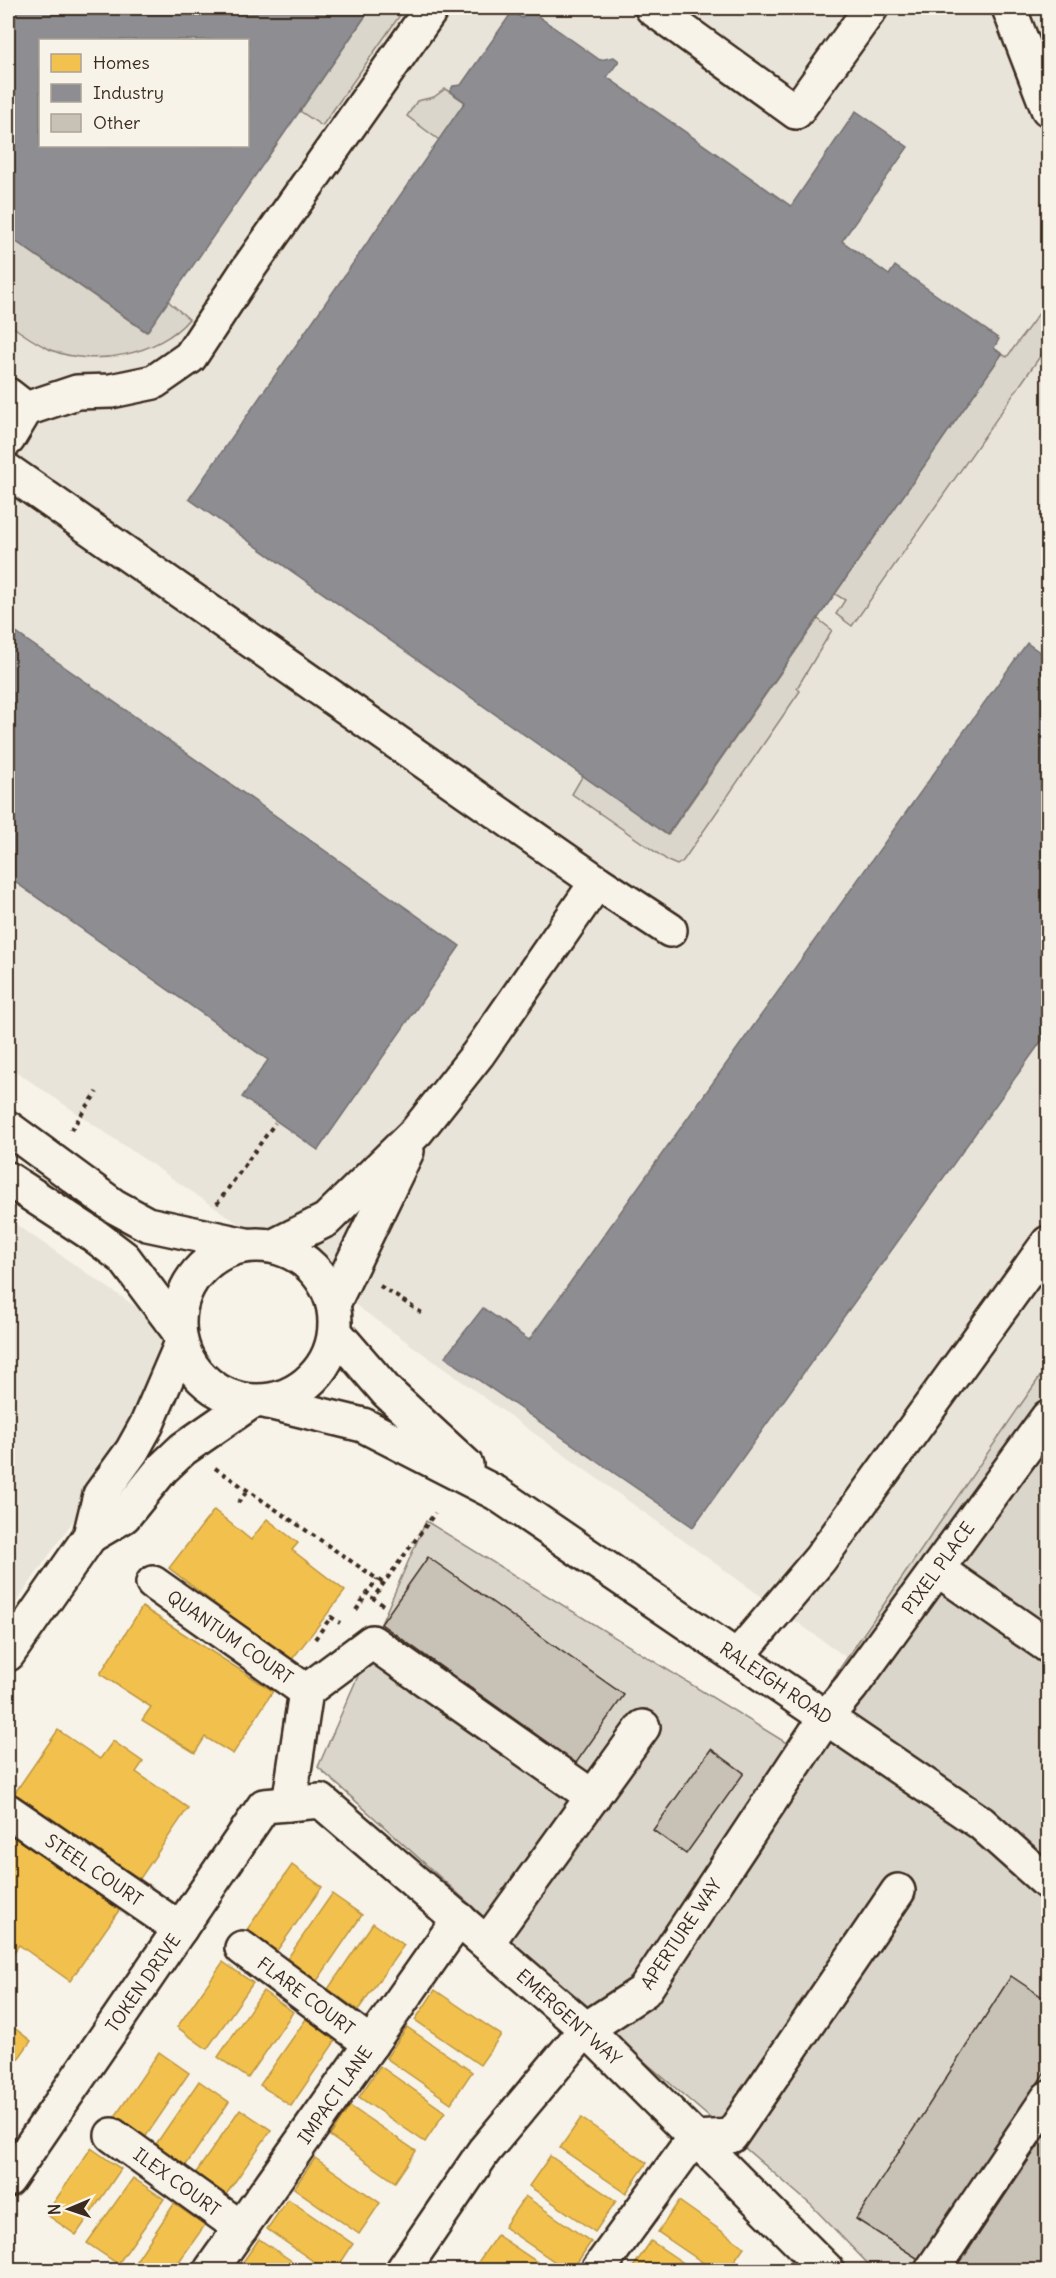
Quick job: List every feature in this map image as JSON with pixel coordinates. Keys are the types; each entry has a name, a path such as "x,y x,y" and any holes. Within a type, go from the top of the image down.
{"street":[{"path":"8,439 17,402 78,392 111,392 154,382 190,357 246,272 432,8"},
{"path":"652,8 796,112 871,8"},
{"path":"1009,8 1048,109"},
{"path":"8,471 597,882 670,930"},
{"path":"8,1654 90,1536 100,1495 132,1451 147,1424 180,1338 180,1306 188,1284 204,1265 223,1252 260,1246 326,1220 417,1131 478,1053 597,882"},
{"path":"8,1128 114,1206 147,1224 295,1254 312,1267 325,1284 334,1318"},
{"path":"90,1536 124,1516 162,1469 183,1449 260,1402 293,1394 314,1378 328,1357 334,1318 417,1131"},
{"path":"8,1179 95,1236 124,1258 180,1338 199,1377 215,1390 234,1399 260,1402"},
{"path":"737,1657 820,1559 1048,1243"},
{"name":"RALEIGH ROAD","path":"334,1318 387,1392 496,1493"},
{"name":"RALEIGH ROAD","path":"260,1402 363,1425 496,1493 981,1822 1048,1883"},
{"name":"PIXEL PLACE","path":"826,1717 1048,1417"},
{"path":"937,1569 1048,1646"},
{"name":"QUANTUM COURT","path":"153,1583 306,1691"},
{"path":"289,1804 306,1691 372,1642 592,1797"},
{"name":"APERTURE WAY","path":"403,2271 484,2151 586,2029 644,1991 826,1717"},
{"path":"487,1943 643,1727"},
{"name":"EMERGENT WAY","path":"289,1804 321,1801 487,1943 586,2029 827,2271"},
{"name":"TOKEN DRIVE","path":"8,2180 18,2142 180,1929 264,1806 289,1804"},
{"name":"STEEL COURT","path":"8,1812 180,1929"},
{"path":"598,2271 694,2138 731,2136 898,1891"},
{"name":"IMPACT LANE","path":"211,2271 459,1919"},
{"name":"FLARE COURT","path":"242,1948 370,2044"},
{"path":"932,2271 1048,2098"},
{"name":"ILEX COURT","path":"112,2135 241,2229"}],"path":[{"path":"71,1130 97,1092"},
{"path":"217,1205 275,1123"},
{"path":"375,1282 422,1313"},
{"path":"210,1464 383,1583"},
{"path":"238,1503 248,1490"},
{"path":"383,1605 373,1598 435,1513"}],"shaded area":[{"path":"8,8 1048,8 1048,1365 847,1658 318,1278 8,1066"},
{"path":"371,8 405,8 322,126 300,111"},
{"path":"445,89 465,102 439,140 407,116 417,101 434,97"},
{"path":"8,236 146,332 168,301 189,319 177,331 161,341 125,354 87,358 51,350 8,323"},
{"path":"1048,301 1048,345 852,626 836,614 845,600 835,594 1002,354 1007,357"},
{"path":"818,619 832,630 797,688 800,691 683,861 677,865 670,862 572,794 583,775 668,835"},
{"path":"8,1219 195,1347 8,1614"},
{"path":"1048,1365 1048,2270 874,2270 811,2205 637,2055 318,1767 426,1521 788,1744"}],"building: Homes":[{"path":"214,1510 251,1540 267,1519 298,1543 292,1550 345,1591 290,1662 169,1568"},
{"path":"142,1607 273,1691 233,1754 205,1737 195,1753 142,1720 151,1707 100,1674"},
{"path":"58,1730 100,1759 113,1741 143,1762 136,1772 188,1808 139,1880 14,1794"},
{"path":"8,1831 120,1909 70,1981 19,1945 12,1955 8,1952"},
{"path":"292,1865 322,1887 276,1952 246,1931"},
{"path":"332,1894 362,1915 317,1981 287,1959"},
{"path":"373,1923 404,1945 358,2010 328,1989"},
{"path":"223,1962 253,1983 207,2049 177,2027"},
{"path":"435,1990 501,2035 480,2065 415,2020"},
{"path":"263,1991 293,2012 248,2078 218,2057"},
{"path":"306,2019 336,2040 291,2106 260,2085"},
{"path":"8,2023 31,2041 8,2073"},
{"path":"407,2027 472,2072 451,2103 386,2058"},
{"path":"159,2052 189,2073 144,2139 114,2118"},
{"path":"380,2066 445,2112 425,2142 359,2097"},
{"path":"199,2081 229,2102 184,2168 154,2147"},
{"path":"350,2106 416,2151 395,2182 330,2136"},
{"path":"240,2109 271,2130 225,2196 195,2174"},
{"path":"581,2118 647,2163 626,2193 560,2148"},
{"path":"91,2148 121,2169 76,2235 46,2214"},
{"path":"550,2156 616,2201 595,2232 529,2186"},
{"path":"315,2158 380,2203 359,2234 294,2188"},
{"path":"133,2178 164,2199 118,2264 87,2243"},
{"path":"525,2196 591,2242 572,2270 567,2270 504,2227"},
{"path":"288,2199 353,2244 336,2270 326,2270 267,2229"},
{"path":"679,2201 744,2247 728,2270 714,2270 658,2232"},
{"path":"174,2204 205,2225 173,2270 130,2270"},
{"path":"497,2235 549,2270 484,2270 476,2265"},
{"path":"259,2239 305,2270 238,2269"},
{"path":"651,2241 694,2270 631,2270"}],"building: Industry":[{"path":"8,8 371,8 147,332 8,236"},
{"path":"528,9 600,60 614,57 619,61 607,77 791,206 856,111 908,147 842,241 889,275 895,266 999,339 994,348 1002,354 667,835 189,499 465,102 450,91 453,86 461,85 512,12 522,18"},
{"path":"8,627 460,946 318,1150 242,1097 268,1060 8,877"},
{"path":"1027,643 1048,658 1048,1032 693,1527 445,1357 483,1308 529,1340"}],"building: Other":[{"path":"428,1557 624,1695 576,1763 381,1624"},
{"path":"711,1749 744,1773 686,1854 653,1830"},
{"path":"1011,1976 1048,2001 1048,2067 923,2262 856,2219"},
{"path":"1048,2131 1048,2270 955,2270"}]}
